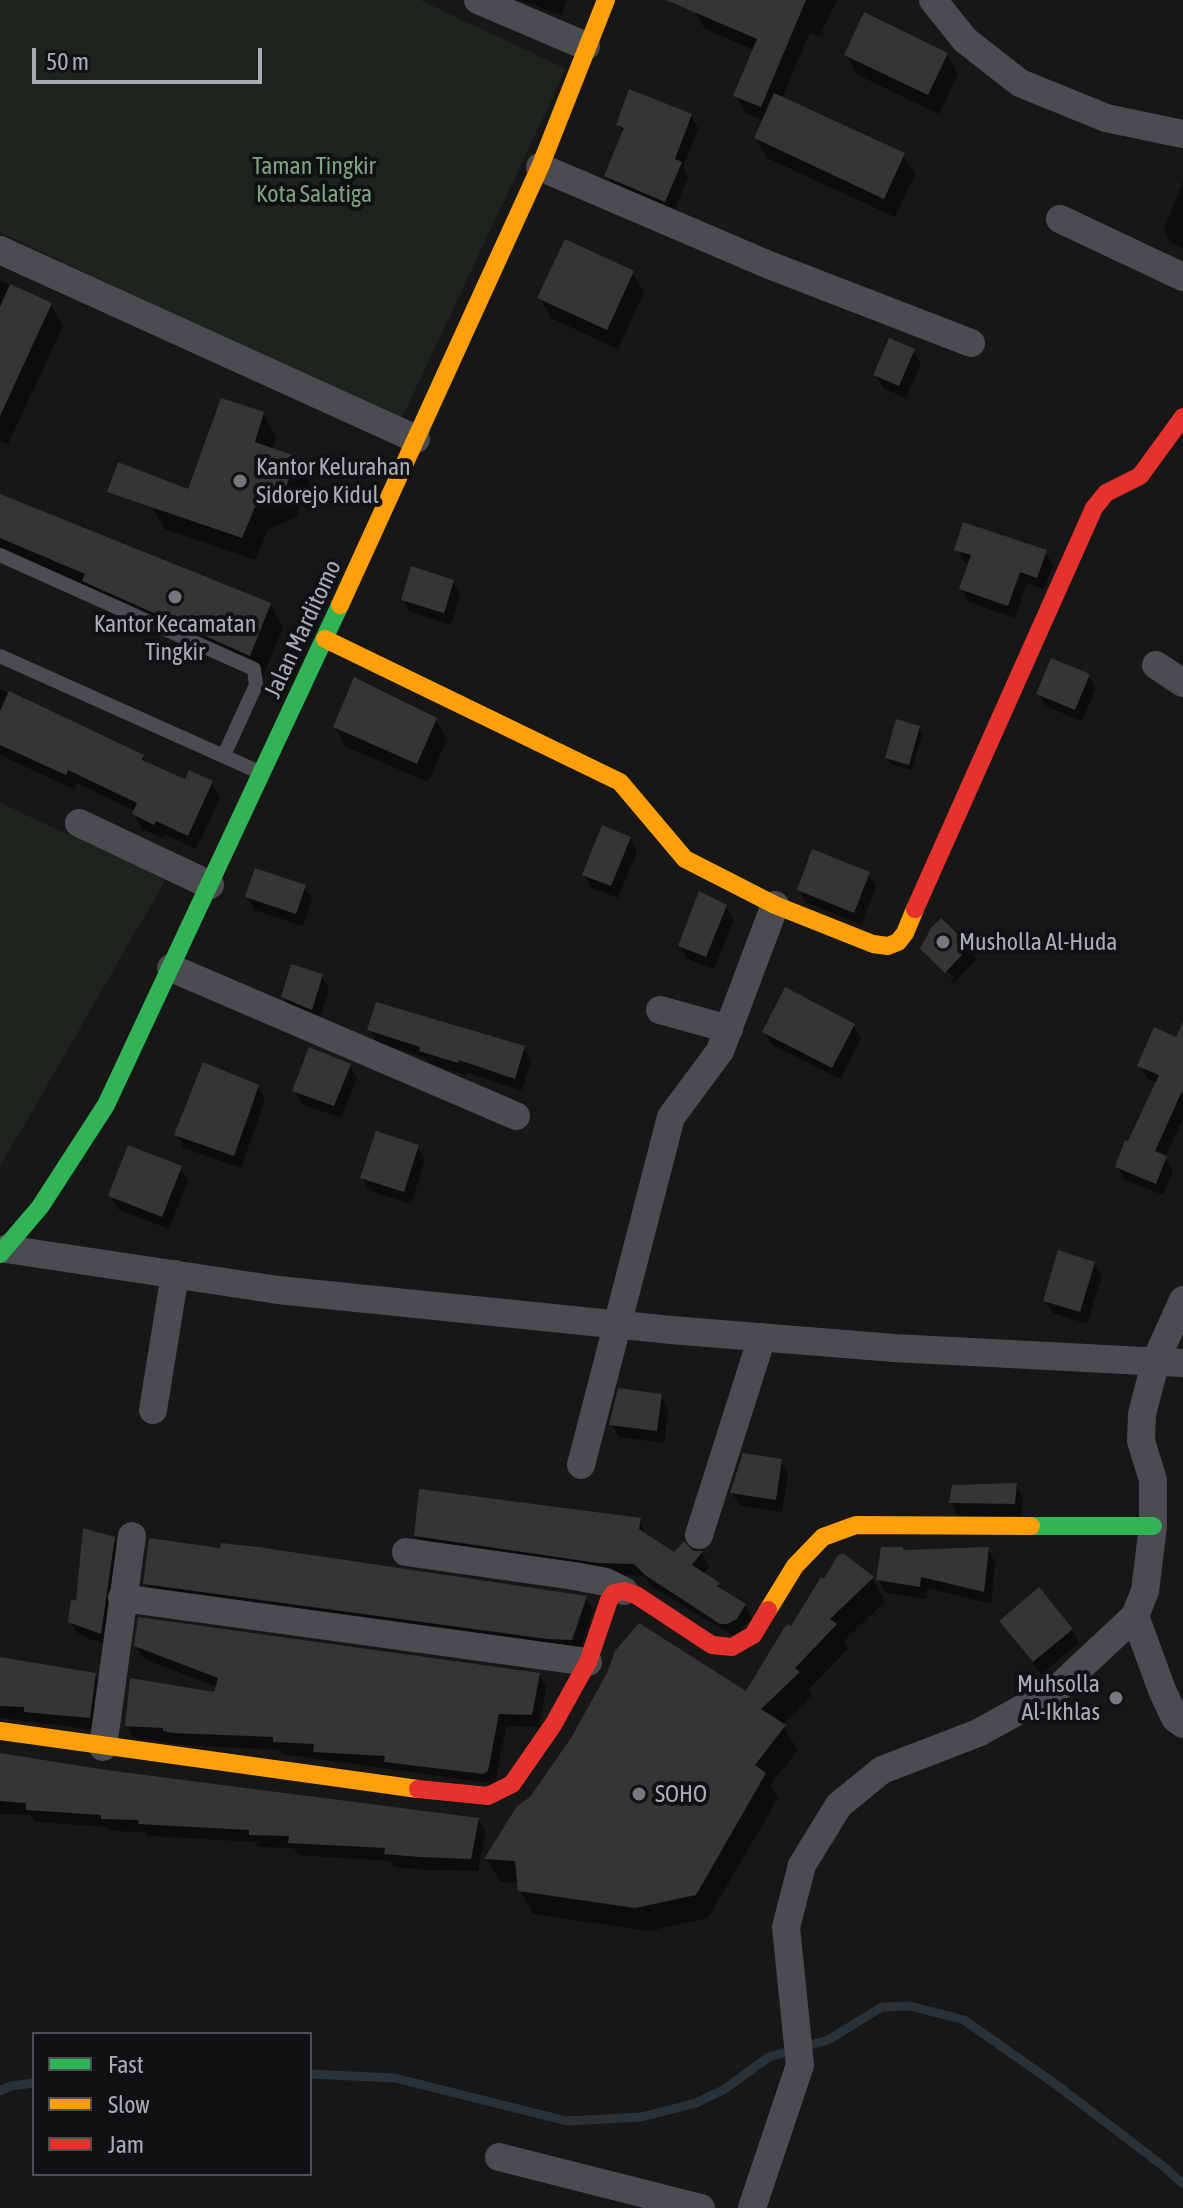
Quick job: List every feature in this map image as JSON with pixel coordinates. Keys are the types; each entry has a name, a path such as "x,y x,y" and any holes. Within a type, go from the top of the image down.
{"street":[{"path":"478,0 586,46"},
{"name":"Jalan Marditomo","path":"5,1243 40,1207 106,1105 325,639 501,246 540,167 606,0"},
{"path":"933,0 965,40 1020,83 1106,118 1183,134"},
{"path":"540,167 769,265 971,343"},
{"path":"1060,219 1183,277"},
{"path":"0,250 416,439"},
{"path":"325,639 620,782 685,859 775,905 873,944 888,946 898,942 905,933 1094,508 1106,493 1143,473 1183,417"},
{"path":"1156,665 1183,683"},
{"path":"79,823 210,885"},
{"path":"581,1465 671,1117 720,1051 775,905"},
{"path":"171,968 516,1116"},
{"path":"660,1010 729,1029"},
{"path":"5,1243 278,1290 619,1325 894,1348 1170,1362"},
{"path":"153,1410 175,1274"},
{"path":"752,2208 800,2065 786,1927 802,1865 839,1805 882,1770 978,1733 1056,1690 1135,1616 1145,1591 1153,1526 1153,1480 1141,1441 1142,1414 1170,1362 1183,1300"},
{"path":"699,1535 762,1337"},
{"path":"406,1552 606,1582 636,1595 712,1645 732,1647 753,1635 795,1566 823,1537 856,1525 1153,1526"},
{"path":"103,1747 132,1536"},
{"path":"0,1731 454,1794 488,1796 512,1784 553,1725 588,1662 609,1600 614,1593 624,1591"},
{"path":"122,1598 588,1662"},
{"path":"1135,1616 1162,1690 1175,1718 1183,1724"},
{"path":"499,2157 701,2208"}],"lane":[{"path":"0,555 254,669 256,685 224,755"},
{"path":"0,656 262,774"}],"green space":[{"name":"Taman Tingkir Kota Salatiga","path":"0,0 420,0 566,69 400,422 0,232"},
{"path":"0,803 166,879 0,1167"}],"building":[{"path":"666,0 806,0 761,107 733,96 757,39"},
{"path":"864,12 948,53 928,95 844,55"},
{"path":"629,89 692,114 675,159 682,162 665,202 604,176 624,128 616,125"},
{"path":"774,93 905,153 884,199 754,138"},
{"path":"565,239 634,271 607,330 537,298"},
{"path":"10,284 52,303 0,416 0,307"},
{"path":"889,338 915,349 899,386 873,375"},
{"name":"Kantor Kelurahan Sidorejo Kidul","path":"221,398 264,412 255,442 298,457 283,494 255,507 242,538 107,492 118,462 188,489"},
{"name":"Kantor Kecamatan Tingkir","path":"0,494 271,603 250,656 82,581 85,574 0,538"},
{"path":"963,522 1047,550 1037,578 1020,572 1008,606 959,589 971,555 954,550"},
{"path":"411,566 454,580 444,613 401,600"},
{"path":"1051,658 1090,674 1075,710 1036,694"},
{"path":"354,677 437,718 417,764 333,727"},
{"path":"9,691 144,755 142,760 185,779 189,770 213,781 188,836 132,814 137,803 68,770 66,775 0,745 0,711"},
{"path":"896,719 920,726 909,765 885,758"},
{"path":"602,825 631,837 611,886 582,875"},
{"path":"812,849 870,872 854,913 797,890"},
{"path":"255,868 306,885 296,914 245,897"},
{"path":"699,891 727,905 706,957 678,946"},
{"path":"941,918 970,946 945,973 920,949 931,928"},
{"path":"291,964 323,974 312,1010 281,997"},
{"path":"785,987 855,1024 832,1068 762,1032"},
{"path":"376,1002 525,1046 515,1079 459,1060 458,1063 419,1051 420,1047 367,1030"},
{"path":"1183,1022 1183,1089 1155,1151 1167,1156 1156,1184 1115,1167 1125,1140 1128,1141 1159,1075 1137,1066 1154,1027 1176,1037"},
{"path":"309,1047 351,1064 334,1106 292,1091"},
{"path":"203,1062 259,1085 234,1156 174,1135"},
{"path":"376,1131 419,1145 404,1192 360,1178"},
{"path":"128,1145 182,1166 162,1217 108,1196"},
{"path":"1058,1250 1095,1262 1080,1312 1043,1301"},
{"path":"618,1388 662,1394 657,1431 609,1425"},
{"path":"743,1453 782,1459 776,1500 730,1493"},
{"path":"1017,1483 1015,1504 949,1503 952,1485"},
{"path":"419,1489 641,1518 639,1529 674,1552 684,1541 693,1551 703,1551 692,1565 746,1604 737,1619 720,1624 645,1575 634,1564 598,1563 414,1536"},
{"path":"83,1528 115,1537 101,1634 68,1622 71,1599 76,1601"},
{"path":"149,1538 220,1548 221,1543 258,1547 587,1596 572,1640 547,1639 143,1584"},
{"path":"881,1547 903,1547 903,1550 989,1547 984,1592 921,1577 920,1587 876,1580"},
{"name":"SOHO","path":"843,1553 874,1577 830,1619 837,1624 795,1668 800,1672 761,1709 786,1725 755,1765 766,1773 696,1895 635,1908 518,1891 515,1861 484,1859 517,1806 530,1797 571,1738 607,1673 615,1651 639,1623 746,1691 784,1628 788,1624 791,1626 821,1577 824,1579 838,1555"},
{"path":"1039,1587 1073,1629 1033,1662 999,1621"},
{"path":"138,1617 540,1673 532,1715 499,1714 488,1771 483,1774 384,1762 385,1756 313,1752 314,1744 273,1742 273,1737 173,1733 163,1731 163,1728 125,1726 130,1678 214,1692 218,1678 134,1646"},
{"path":"0,1657 96,1673 90,1718 24,1712 24,1707 0,1706"},
{"path":"0,1753 106,1770 479,1818 471,1859 384,1854 385,1848 288,1843 289,1836 249,1835 249,1830 138,1824 139,1820 101,1819 101,1815 26,1810 26,1803 0,1801"}],"waterway":[{"path":"312,2074 395,2078 567,2121 641,2117 696,2103 723,2090 769,2057 828,2040 882,2007 910,2006 964,2020 1058,2086 1183,2184"},
{"path":"0,2091 32,2083"}],"traffic: fast":[{"path":"0,1254 40,1207 106,1105 340,605"},
{"path":"1031,1526 1153,1526"}],"traffic: slow":[{"path":"340,605 540,167 606,0"},
{"path":"325,639 620,782 685,859 775,905 873,944 888,946 898,942 905,933 915,909"},
{"path":"768,1610 795,1566 823,1537 856,1525 1031,1526"},
{"path":"0,1731 418,1789"}],"traffic: jam":[{"path":"915,909 1094,508 1106,493 1140,476 1183,417"},
{"path":"418,1789 488,1796 512,1784 553,1725 588,1662 614,1593 624,1591 636,1595 712,1645 732,1647 753,1635 768,1610"}],"place":[{"name":"Kantor Kelurahan Sidorejo Kidul","path":"240,481"},
{"name":"Kantor Kecamatan Tingkir","path":"175,597"},
{"name":"Musholla Al-Huda","path":"943,942"},
{"name":"Muhsolla Al-Ikhlas","path":"1116,1698"},
{"name":"SOHO","path":"639,1794"}]}
